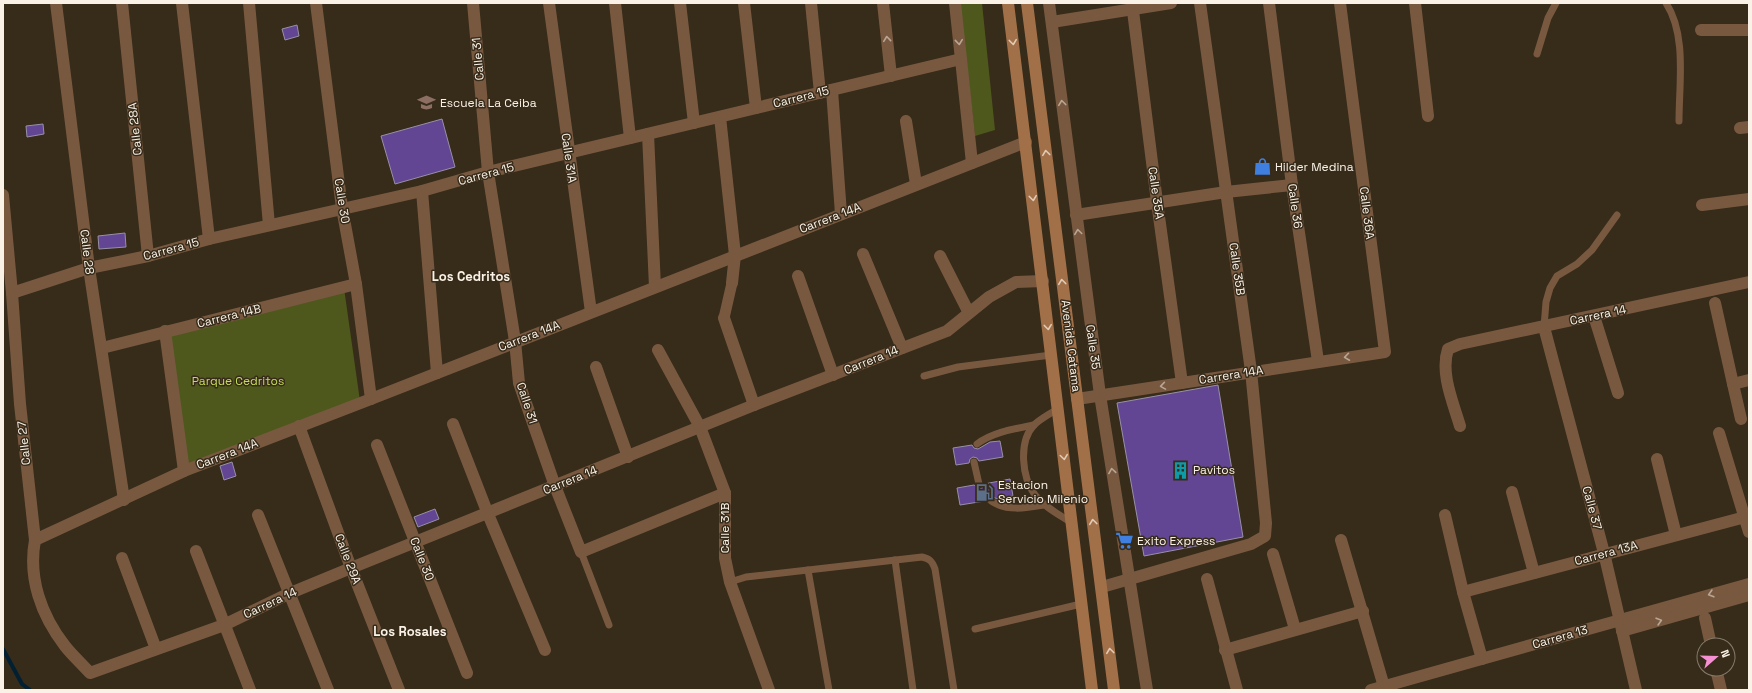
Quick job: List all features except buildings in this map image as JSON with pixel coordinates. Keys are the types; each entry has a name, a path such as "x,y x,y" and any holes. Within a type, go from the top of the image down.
{"main road":[{"name":"Avenida Catama","path":"1008,3 1052,355 1057,410 1073,524 1092,690"},
{"name":"Avenida Catama","path":"1027,3 1114,690"}],"street":[{"name":"Calle 28","path":"56,3 89,268 124,500"},
{"name":"Calle 28A","path":"122,3 148,256"},
{"path":"182,3 209,239"},
{"path":"249,3 269,225"},
{"name":"Calle 30","path":"316,3 342,208 356,284 371,399"},
{"name":"Calle 31","path":"473,3 488,172 515,341 519,383 555,486 581,552"},
{"name":"Calle 31A","path":"549,3 568,153 591,312"},
{"path":"615,3 630,138"},
{"path":"680,3 694,123"},
{"path":"744,3 756,108"},
{"path":"810,3 820,93"},
{"path":"884,3 891,76"},
{"path":"955,3 972,163"},
{"name":"Calle 35","path":"1049,3 1100,395 1147,690"},
{"path":"1052,22 1132,7 1171,3"},
{"name":"Calle 35B","path":"1129,579 1251,544 1266,536 1251,371 1200,3"},
{"name":"Calle 36","path":"1269,3 1292,185 1318,362"},
{"name":"Calle 36A","path":"1340,3 1385,352"},
{"path":"1415,3 1428,116"},
{"name":"Calle 35A","path":"1132,7 1182,383"},
{"path":"1701,30 1749,30"},
{"name":"Carrera 15","path":"12,293 89,268 148,256 209,239 422,191 488,172 961,59"},
{"path":"832,90 841,214"},
{"path":"720,117 735,255 732,284 724,318 754,405"},
{"path":"906,121 916,184"},
{"path":"648,134 655,286"},
{"name":"Carrera 14A","path":"35,540 184,471 1026,142"},
{"path":"1076,215 1226,192 1292,185"},
{"path":"422,191 437,373"},
{"name":"Calle 27","path":"3,195 20,404 35,540 32,553 34,583 43,610 65,646 90,672"},
{"path":"1702,206 1749,199"},
{"path":"863,254 902,348"},
{"path":"940,256 969,313"},
{"path":"798,276 833,375"},
{"name":"Carrera 14","path":"90,672 224,625 288,594 351,568 488,514 754,405 947,330 989,297 1016,282 1043,281"},
{"name":"Carrera 14","path":"1460,426 1446,374 1445,359 1448,349 1460,344 1749,282"},
{"name":"Carrera 14B","path":"102,348 356,284"},
{"path":"1715,303 1740,419"},
{"path":"1594,316 1618,393"},
{"name":"Calle 37","path":"1544,327 1604,553 1636,690"},
{"path":"165,331 184,471"},
{"name":"Calle 31B","path":"658,350 700,427 726,493 725,558 730,582 769,690"},
{"name":"Carrera 14A","path":"1078,399 1251,371 1385,352"},
{"path":"596,367 628,457"},
{"path":"1733,384 1749,380"},
{"path":"453,424 544,650"},
{"name":"Calle 29A","path":"299,426 351,568 399,690"},
{"path":"1719,433 1747,516 1749,532"},
{"name":"Calle 30","path":"377,445 467,674"},
{"path":"1657,459 1676,535"},
{"path":"1512,492 1534,573"},
{"path":"581,552 726,493"},
{"path":"258,515 288,594 328,690"},
{"path":"1445,515 1463,592 1482,659"},
{"name":"Carrera 13A","path":"1463,592 1604,553 1747,516"},
{"path":"1341,540 1385,688"},
{"path":"196,551 250,690"},
{"path":"1273,554 1295,629"},
{"path":"122,558 156,648"},
{"path":"1102,587 1129,579"},
{"path":"1207,579 1237,690"},
{"name":"Carrera 13","path":"1620,626 1749,584"},
{"name":"Carrera 13","path":"1371,690 1385,688 1482,659 1749,595"},
{"path":"1225,650 1363,611"},
{"path":"1705,618 1709,637"},
{"path":"1718,677 1721,690"}],"lane":[{"path":"1537,54 1548,18 1556,3"},
{"path":"1666,3 1673,13 1680,48 1679,121"},
{"path":"1544,327 1548,295 1557,276 1577,264 1592,250 1617,215"},
{"path":"924,376 958,367 1052,355"},
{"path":"977,444 985,438 997,433 1034,425 1057,410"},
{"path":"1034,425 1027,436 1024,449 1024,464 1028,481 1035,495 1044,505 1073,524"},
{"path":"974,462 979,484"},
{"path":"990,500 996,505 1005,507 1024,508 1044,505"},
{"name":"Calle 31","path":"581,552 609,625"},
{"path":"730,582 746,577 922,557 929,558 933,562 954,690"},
{"path":"895,560 913,690"},
{"path":"808,570 829,690"},
{"path":"975,629 1081,604"}],"green space":[{"path":"960,3 982,3 995,130 975,136"},
{"name":"Parque Cedritos","path":"344,288 360,401 184,471 167,333"}],"waterway":[{"path":"3,649 22,684 30,690"}],"place":[{"name":"Escuela La Ceiba","path":"427,103"},
{"name":"Hilder Medina","path":"1262,167"},
{"name":"Pavitos","path":"1180,470"},
{"name":"Estacion Servicio Milenio","path":"985,492"},
{"name":"Exito Express","path":"1124,541"}],"district":[{"name":"Los Cedritos","path":"471,276"},
{"name":"Los Rosales","path":"410,631"}]}
